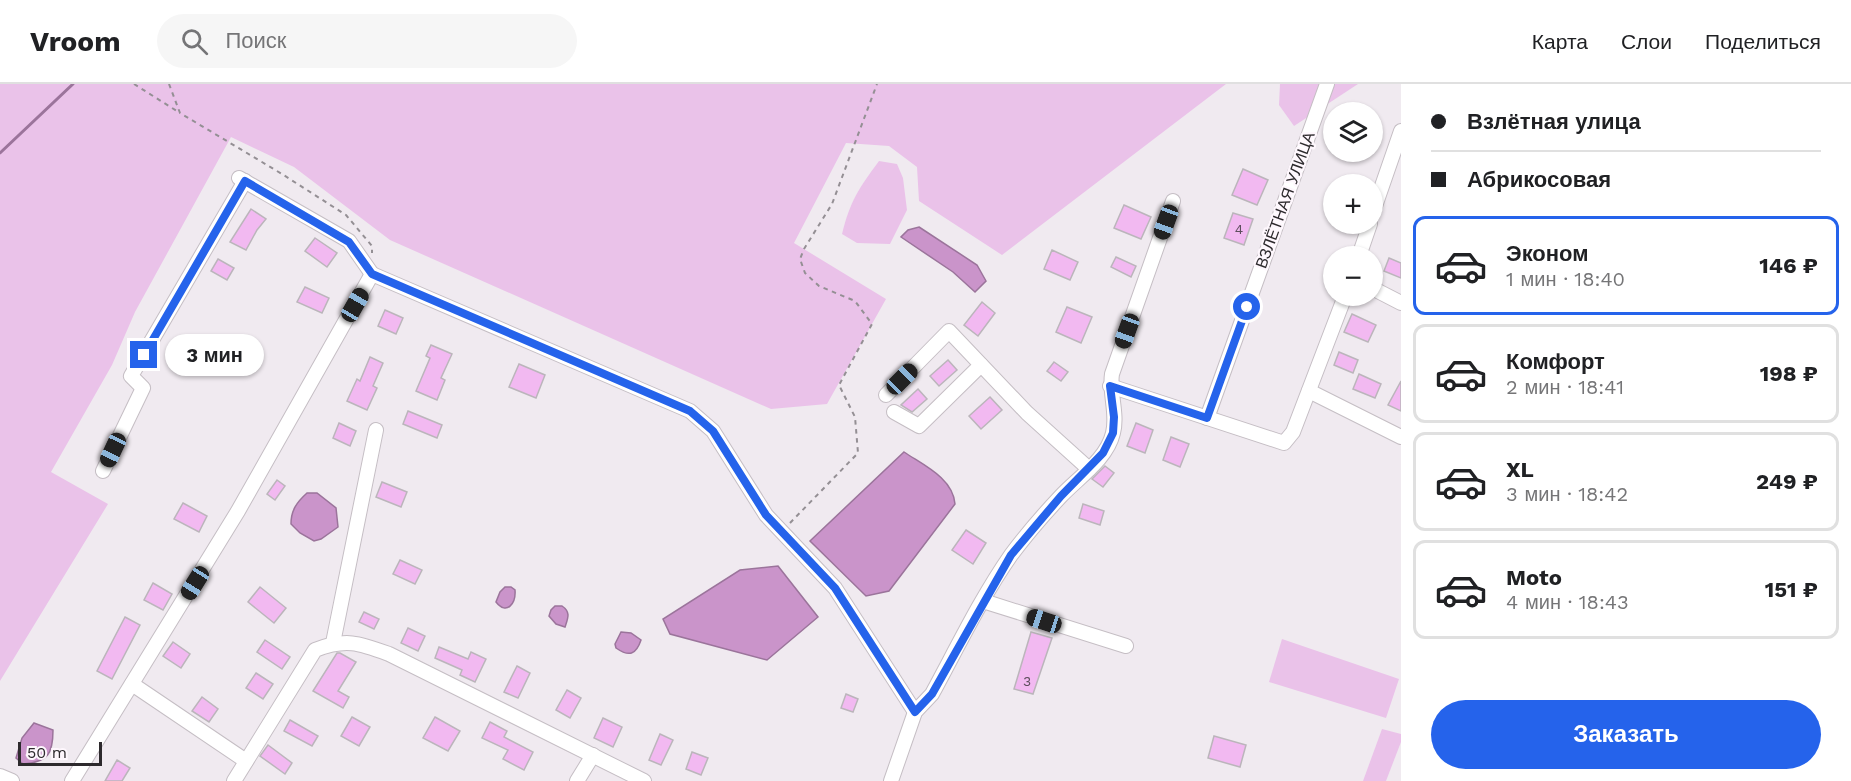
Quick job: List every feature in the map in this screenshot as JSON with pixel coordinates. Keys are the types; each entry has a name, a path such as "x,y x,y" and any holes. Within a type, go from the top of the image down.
{"street":[{"name":"ВЗЛЁТНАЯ УЛИЦА","path":"1207,418 1327,84"},
{"path":"1383,192 1396,165 1401,131"},
{"path":"103,471 143,388 131,376 242,180 349,242 372,274 690,411 713,431 766,515 835,588 915,712"},
{"path":"891,781 915,712 932,694 1011,555 1061,496 1103,453 1113,433 1114,417 1110,386 1112,374 1173,201"},
{"path":"72,781 233,520 372,274"},
{"path":"1383,294 1401,303"},
{"path":"1110,386 1284,443 1293,432 1341,306"},
{"path":"886,395 949,332 1027,413 1089,469"},
{"path":"894,412 919,426 981,365"},
{"path":"1309,391 1401,437"},
{"path":"333,643 376,430"},
{"path":"983,601 1126,646"},
{"path":"234,781 315,650 333,643 360,644 389,654 644,781"},
{"path":"132,684 246,761"},
{"path":"577,781 593,755"},
{"path":"0,776 12,781"}],"path":[{"path":"134,84 346,215 372,246 372,274"},
{"path":"169,84 180,113"},
{"path":"782,532 858,453 855,417 839,384 872,324 855,302 819,286 805,273 800,259 832,204 878,84"}],"shaded area":[{"path":"0,84 1226,84 1002,255 919,201 917,167 889,146 846,143 794,243 886,299 827,404 771,409 390,240 294,167 231,137 135,312 112,365 51,472 108,504 0,681"},
{"path":"1280,84 1358,84 1331,102 1323,102 1323,107 1294,126 1279,105"},
{"path":"879,161 897,164 903,178 907,210 890,244 857,243 842,234 845,222 856,195"},
{"path":"919,227 977,265 986,281 975,292 953,272 901,237 908,230"},
{"path":"904,452 928,467 943,480 953,495 955,504 889,591 866,596 810,541"},
{"path":"307,493 317,493 336,508 338,527 314,541 300,533 291,524 295,507"},
{"path":"778,566 818,617 767,660 670,634 663,619 740,570"},
{"path":"505,587 515,590 514,599 507,608 496,602"},
{"path":"555,606 562,606 568,613 565,627 556,624 549,616"},
{"path":"621,632 631,633 641,640 637,649 631,653 625,653 616,648 615,644"},
{"path":"1282,639 1399,679 1386,718 1269,682"},
{"path":"34,723 53,730 52,745 43,759 23,764 16,758 22,738"},
{"path":"1382,729 1401,734 1401,742 1386,781 1363,781"}],"building":[{"path":"1243,169 1268,180 1257,205 1232,195"},
{"path":"1124,205 1151,217 1141,239 1114,228"},
{"path":"251,209 266,219 246,250 230,242"},
{"path":"1233,213 1253,219 1244,245 1224,238"},
{"path":"315,238 337,253 327,267 305,251"},
{"path":"1052,250 1078,262 1070,280 1044,269"},
{"path":"1116,257 1136,266 1131,277 1111,267"},
{"path":"1389,258 1401,263 1401,278 1384,271"},
{"path":"218,259 234,268 227,280 211,271"},
{"path":"305,287 329,298 322,313 297,302"},
{"path":"982,302 995,313 978,336 964,325"},
{"path":"1067,307 1092,317 1081,343 1056,332"},
{"path":"385,310 403,318 396,334 378,326"},
{"path":"1352,314 1376,325 1368,342 1344,332"},
{"path":"194,343 210,352 203,364 187,355"},
{"path":"431,345 452,354 441,378 445,380 437,400 416,391 430,358 426,356"},
{"path":"239,346 258,355 254,365 234,357"},
{"path":"1339,352 1358,360 1353,373 1334,365"},
{"path":"370,357 383,363 373,386 377,388 367,410 347,401 357,379 360,381"},
{"path":"948,360 957,370 939,386 930,376"},
{"path":"1054,362 1068,372 1061,381 1047,371"},
{"path":"519,364 545,375 536,398 509,387"},
{"path":"1359,374 1381,384 1375,398 1353,389"},
{"path":"1401,381 1401,411 1388,405"},
{"path":"918,389 927,399 912,412 901,405"},
{"path":"990,397 1002,410 981,429 969,416"},
{"path":"408,411 442,425 437,438 403,424"},
{"path":"339,423 356,431 350,446 333,438"},
{"path":"1136,423 1153,430 1145,453 1127,446"},
{"path":"1171,437 1189,444 1180,467 1163,460"},
{"path":"1105,466 1114,473 1103,487 1092,479"},
{"path":"277,480 285,486 275,500 267,494"},
{"path":"382,482 407,492 401,507 376,497"},
{"path":"183,503 207,516 199,532 174,519"},
{"path":"1083,504 1104,511 1100,525 1079,518"},
{"path":"966,530 986,543 973,564 952,550"},
{"path":"400,560 422,570 415,584 393,574"},
{"path":"153,583 172,594 163,610 144,600"},
{"path":"260,587 286,608 274,623 248,602"},
{"path":"364,612 379,619 374,629 359,622"},
{"path":"125,617 140,625 112,679 97,671"},
{"path":"408,628 425,636 418,651 401,643"},
{"path":"1031,632 1052,638 1033,694 1014,689"},
{"path":"265,640 290,657 282,669 257,652"},
{"path":"173,642 190,654 181,668 163,656"},
{"path":"439,647 468,659 471,652 486,659 475,682 460,675 462,670 435,658"},
{"path":"337,653 356,662 338,691 349,697 343,708 313,691"},
{"path":"517,666 530,673 518,698 504,692"},
{"path":"256,673 273,684 263,699 246,688"},
{"path":"567,690 581,698 570,718 556,710"},
{"path":"846,694 858,699 853,712 841,708"},
{"path":"202,697 218,709 209,722 192,711"},
{"path":"352,717 370,727 359,746 341,736"},
{"path":"435,717 460,731 448,751 423,738"},
{"path":"603,718 622,727 613,747 594,738"},
{"path":"290,720 318,736 312,746 284,731"},
{"path":"490,722 507,731 504,737 533,752 524,770 503,759 508,750 482,738"},
{"path":"660,734 673,740 661,765 649,760"},
{"path":"1214,736 1246,745 1240,767 1208,758"},
{"path":"268,745 292,763 285,774 260,756"},
{"path":"692,752 708,758 701,775 686,769"},
{"path":"117,760 130,768 122,781 105,781"}],"waterway":[{"path":"0,153 73,84"}],"route":[{"path":"144,355 245,181 349,242 372,274 690,411 713,431 766,515 835,588 915,712 932,694 1011,555 1061,496 1103,453 1113,433 1114,417 1110,386 1207,418 1247,307"}]}
